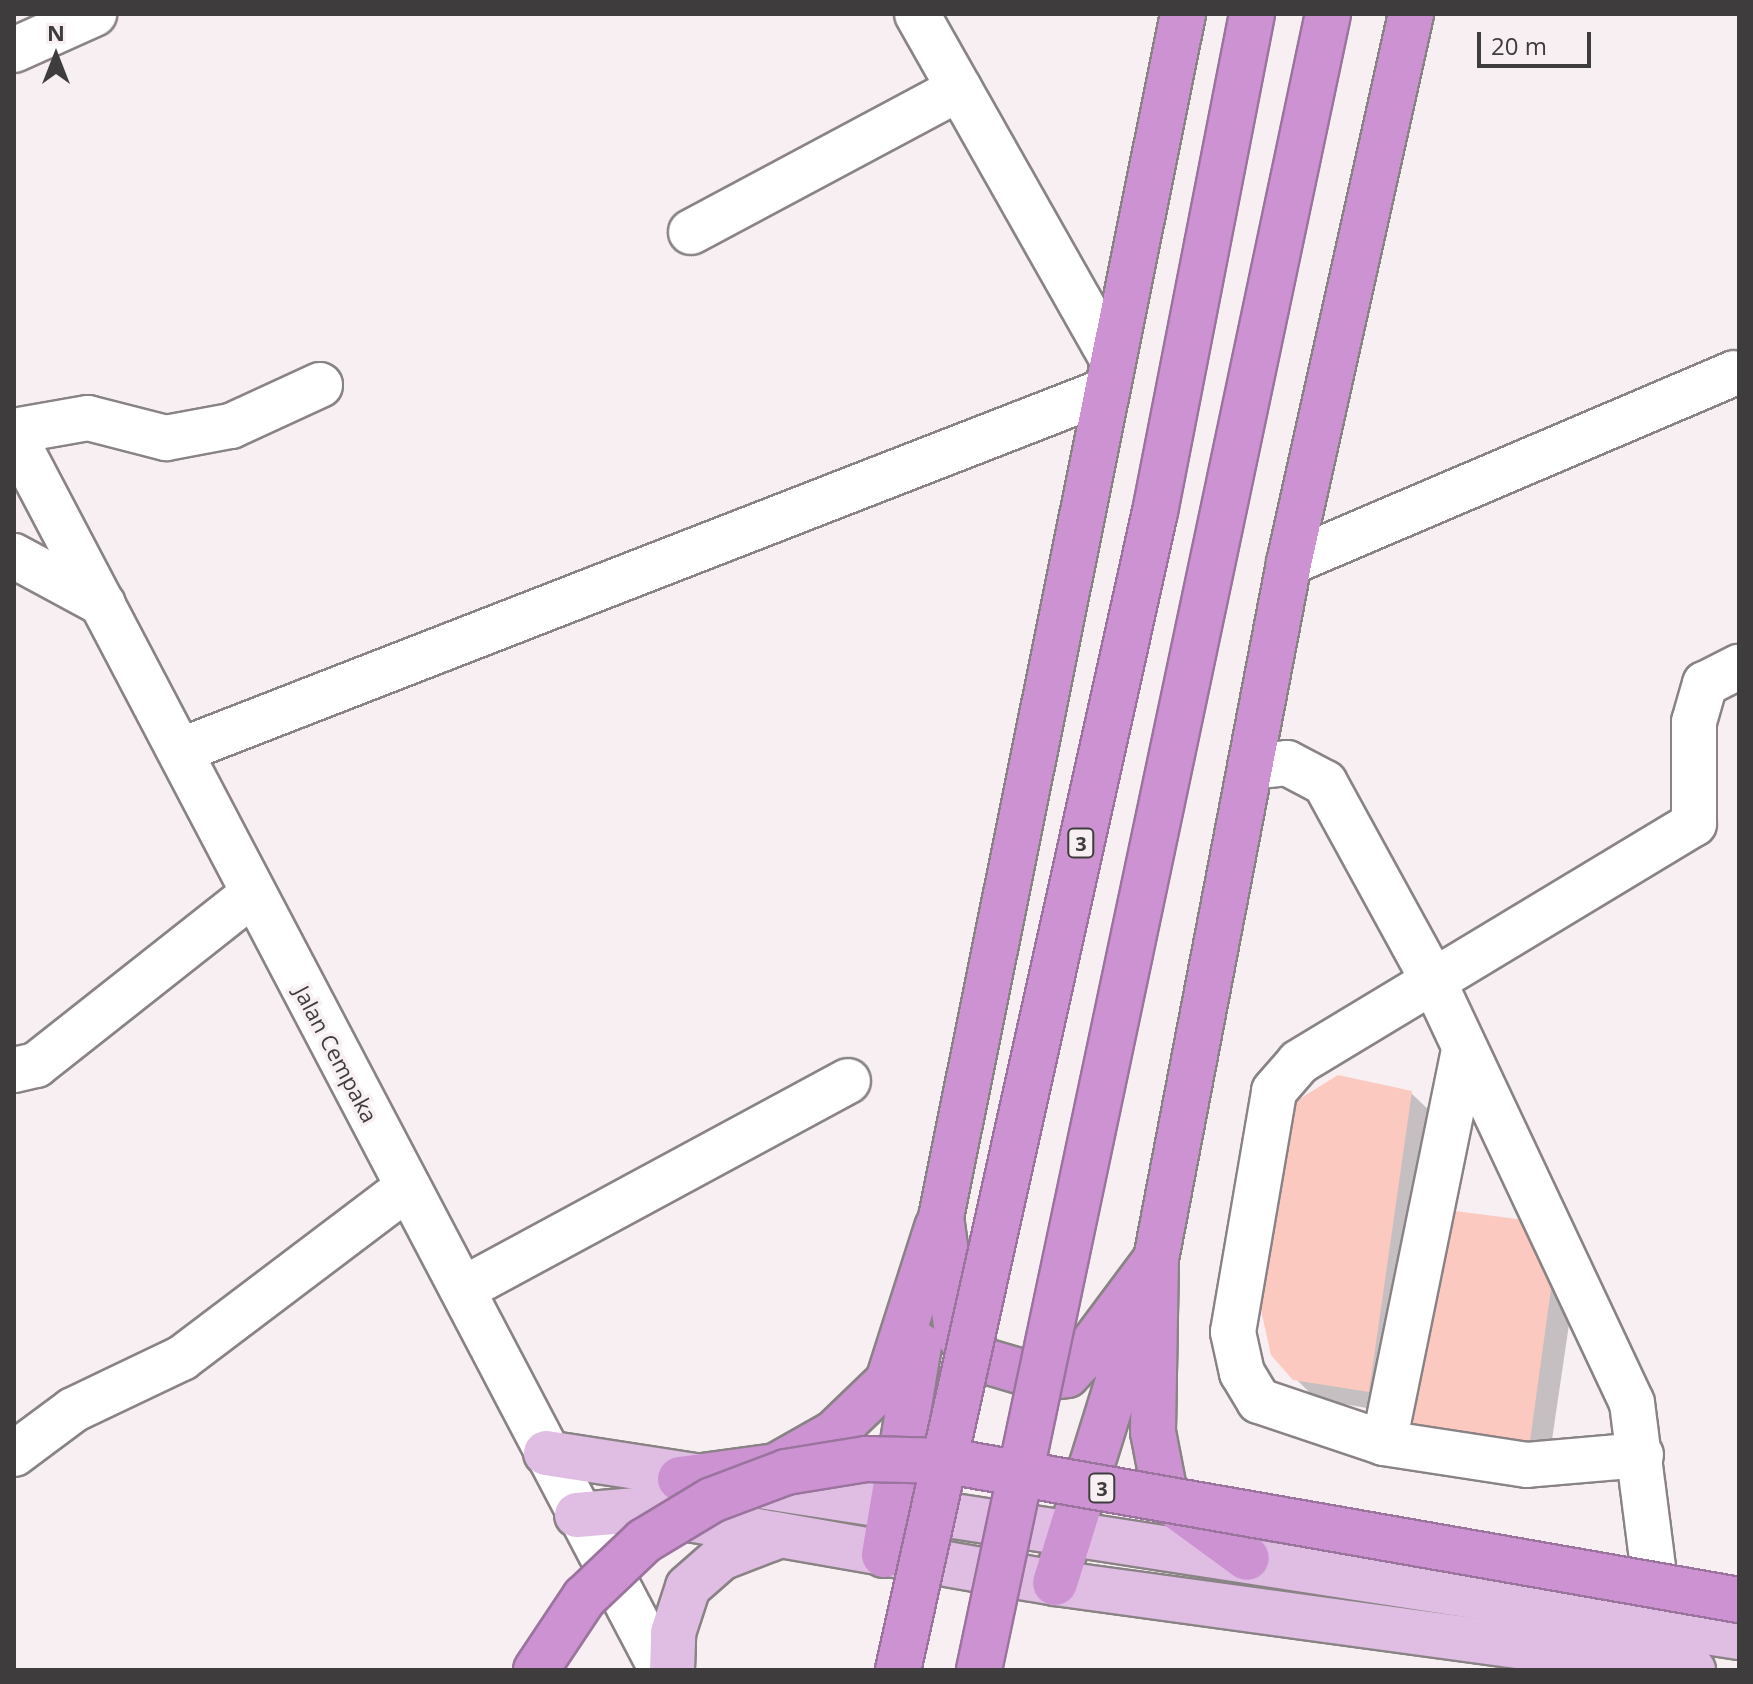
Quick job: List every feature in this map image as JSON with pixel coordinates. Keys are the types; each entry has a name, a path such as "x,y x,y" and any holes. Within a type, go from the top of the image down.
{"highway":[{"path":"884,1555 941,1217 1008,908 1106,372 1183,14"},
{"name":"3","path":"898,1670 1155,512 1252,14"},
{"path":"979,1670 1328,14"},
{"path":"1055,1583 1156,1259 1289,563 1411,14"},
{"path":"941,1217 957,1333 975,1358 1043,1378 1067,1375 1156,1259"},
{"path":"680,1479 776,1466 834,1433 888,1381 941,1217"},
{"path":"1156,1259 1153,1432 1166,1499 1247,1558"},
{"name":"3","path":"536,1670 584,1598 644,1541 712,1500 786,1472 866,1459 948,1461 1739,1600"}],"main road":[{"path":"546,1453 680,1479 892,1504 1739,1637"},
{"path":"577,1515 637,1510 1055,1583 1693,1670"},
{"path":"672,1670 673,1633 688,1587 721,1558 778,1536"}],"street":[{"path":"14,50 94,14"},
{"path":"182,750 1106,372 917,14"},
{"path":"691,232 959,89"},
{"path":"1289,563 1734,373"},
{"path":"14,434 88,418 166,438 231,426 320,385"},
{"name":"Jalan Cempaka","path":"14,434 182,750 251,895 407,1188 467,1287 577,1515 662,1670"},
{"path":"14,556 105,605"},
{"path":"1641,1455 1527,1465 1384,1443 1259,1401 1242,1373 1233,1332 1274,1091 1299,1062 1694,824 1694,722 1701,697 1705,684 1739,667"},
{"path":"1250,767 1287,763 1325,783 1433,980 1632,1403 1660,1624"},
{"path":"14,1070 36,1065 251,895"},
{"path":"1384,1443 1464,1050"},
{"path":"467,1287 848,1081"},
{"path":"14,1454 73,1410 182,1358 407,1188"}],"building":[{"path":"1338,1075 1412,1091 1369,1392 1293,1380 1271,1355 1261,1310 1293,1103"},
{"path":"1447,1210 1525,1220 1552,1282 1529,1448 1412,1431"}]}
